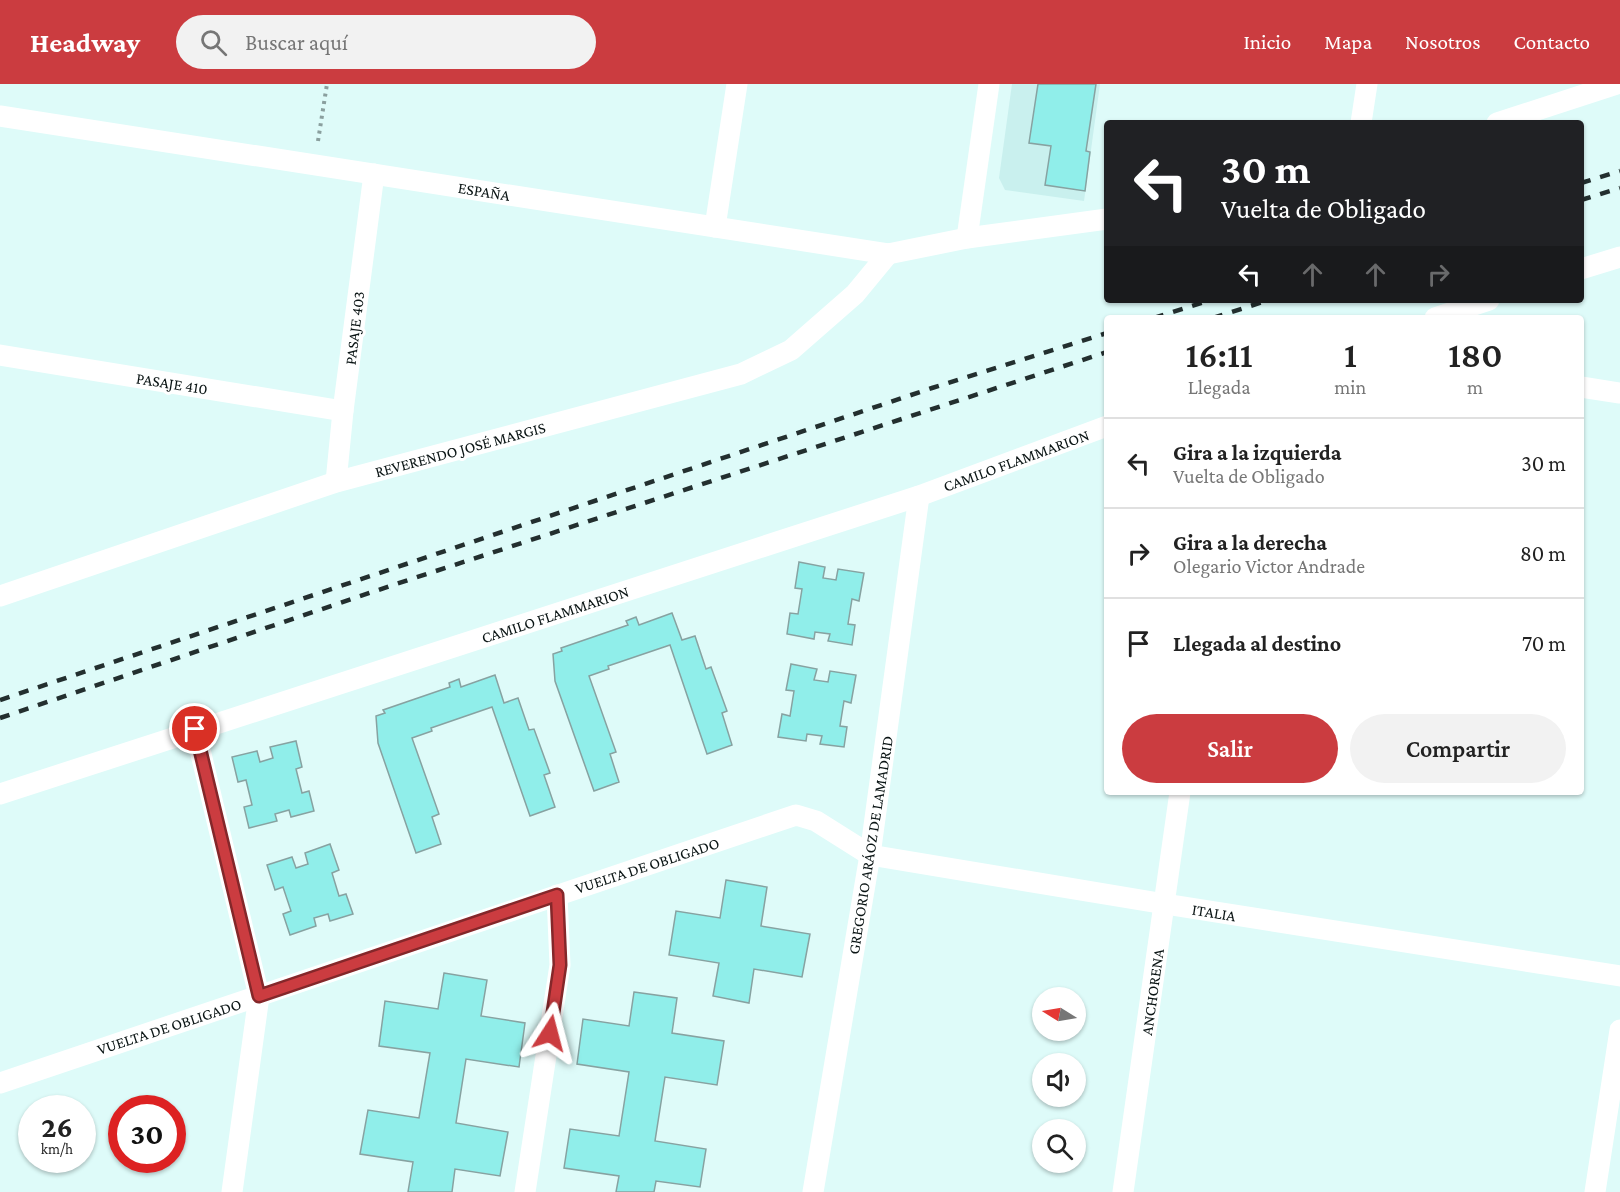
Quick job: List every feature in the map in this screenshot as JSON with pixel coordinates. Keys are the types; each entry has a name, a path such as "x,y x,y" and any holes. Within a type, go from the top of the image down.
{"street":[{"path":"715,227 737,84"},
{"path":"988,84 967,238 1104,219"},
{"path":"1361,120 1367,84"},
{"path":"1506,120 1617,84"},
{"name":"ESPAÑA","path":"0,116 888,254 967,238"},
{"name":"PASAJE 403","path":"336,482 374,174"},
{"name":"REVERENDO JOSÉ MARGIS","path":"0,596 336,482 741,374 791,350 855,294 888,254"},
{"path":"1584,269 1620,256"},
{"path":"1444,315 1480,303"},
{"name":"PASAJE 410","path":"0,355 343,411"},
{"path":"1584,387 1620,393"},
{"name":"CAMILO FLAMMARION","path":"0,794 919,496 1104,427"},
{"name":"GREGORIO ARÁOZ DE LAMADRID","path":"813,1192 870,855 919,496"},
{"path":"195,729 259,996 232,1192"},
{"name":"ANCHORENA","path":"1123,1192 1180,795"},
{"name":"VUELTA DE OBLIGADO","path":"0,1083 796,815 816,821"},
{"name":"ITALIA","path":"816,821 870,855 1620,976"},
{"path":"525,1192 560,965 557,895"},
{"path":"1595,1192 1620,1030"}],"path":[{"path":"315,165 327,84"}],"shaded area":[{"path":"1012,84 1100,84 1084,201 1005,190 999,178"}],"building":[{"path":"1038,84 1096,84 1086,151 1090,152 1085,191 1045,185 1051,146 1029,143"},
{"path":"799,562 825,567 823,578 836,580 838,569 864,573 859,601 852,599 848,624 855,625 852,645 828,641 830,634 815,632 814,639 787,634 790,613 798,614 802,589 795,588"},
{"path":"672,613 682,640 695,636 706,669 711,667 727,711 722,713 732,745 707,754 670,645 608,666 609,669 589,676 616,752 610,754 619,782 594,791 555,681 553,654 562,651 561,648 628,625 626,621 636,617 639,625"},
{"path":"791,664 817,669 814,680 828,682 830,671 856,675 851,703 844,701 840,726 847,727 844,747 820,744 822,736 807,734 806,741 778,737 782,714 790,716 794,691 786,690"},
{"path":"495,675 504,703 518,698 529,730 534,729 550,773 544,775 555,807 530,816 492,707 431,728 432,731 412,738 439,814 432,817 441,844 416,853 378,743 376,716 385,713 383,710 450,687 449,683 459,679 461,687"},
{"path":"296,741 302,767 296,769 302,793 309,791 314,811 291,817 289,810 275,814 277,821 249,828 244,807 252,805 246,780 238,782 232,757 257,751 260,762 273,758 270,747"},
{"path":"330,844 339,870 332,873 339,896 346,894 353,914 330,921 328,914 314,918 316,926 290,935 283,914 291,911 283,887 275,890 267,865 292,857 296,868 308,864 305,853"},
{"path":"726,880 767,887 761,926 810,934 802,977 754,969 749,1003 713,996 719,963 669,955 676,911 720,918"},
{"path":"444,973 487,980 481,1016 525,1023 519,1067 466,1059 456,1123 508,1132 500,1176 455,1169 452,1192 408,1192 413,1162 360,1154 368,1110 419,1118 430,1053 379,1046 385,1001 438,1009"},
{"path":"634,992 677,998 672,1033 724,1041 717,1085 665,1077 655,1141 706,1149 700,1187 656,1181 654,1192 616,1192 619,1176 564,1168 570,1129 619,1136 629,1072 577,1064 583,1019 629,1026"}],"railway":[{"path":"1584,182 1620,171"},
{"path":"1584,199 1620,188"},
{"path":"1164,315 1202,303"},
{"path":"1222,315 1260,303"},
{"path":"0,700 932,388 1104,334"},
{"path":"0,718 393,585 1104,353"}],"route":[{"path":"195,729 259,996 557,895 560,965 550,1033"}]}
